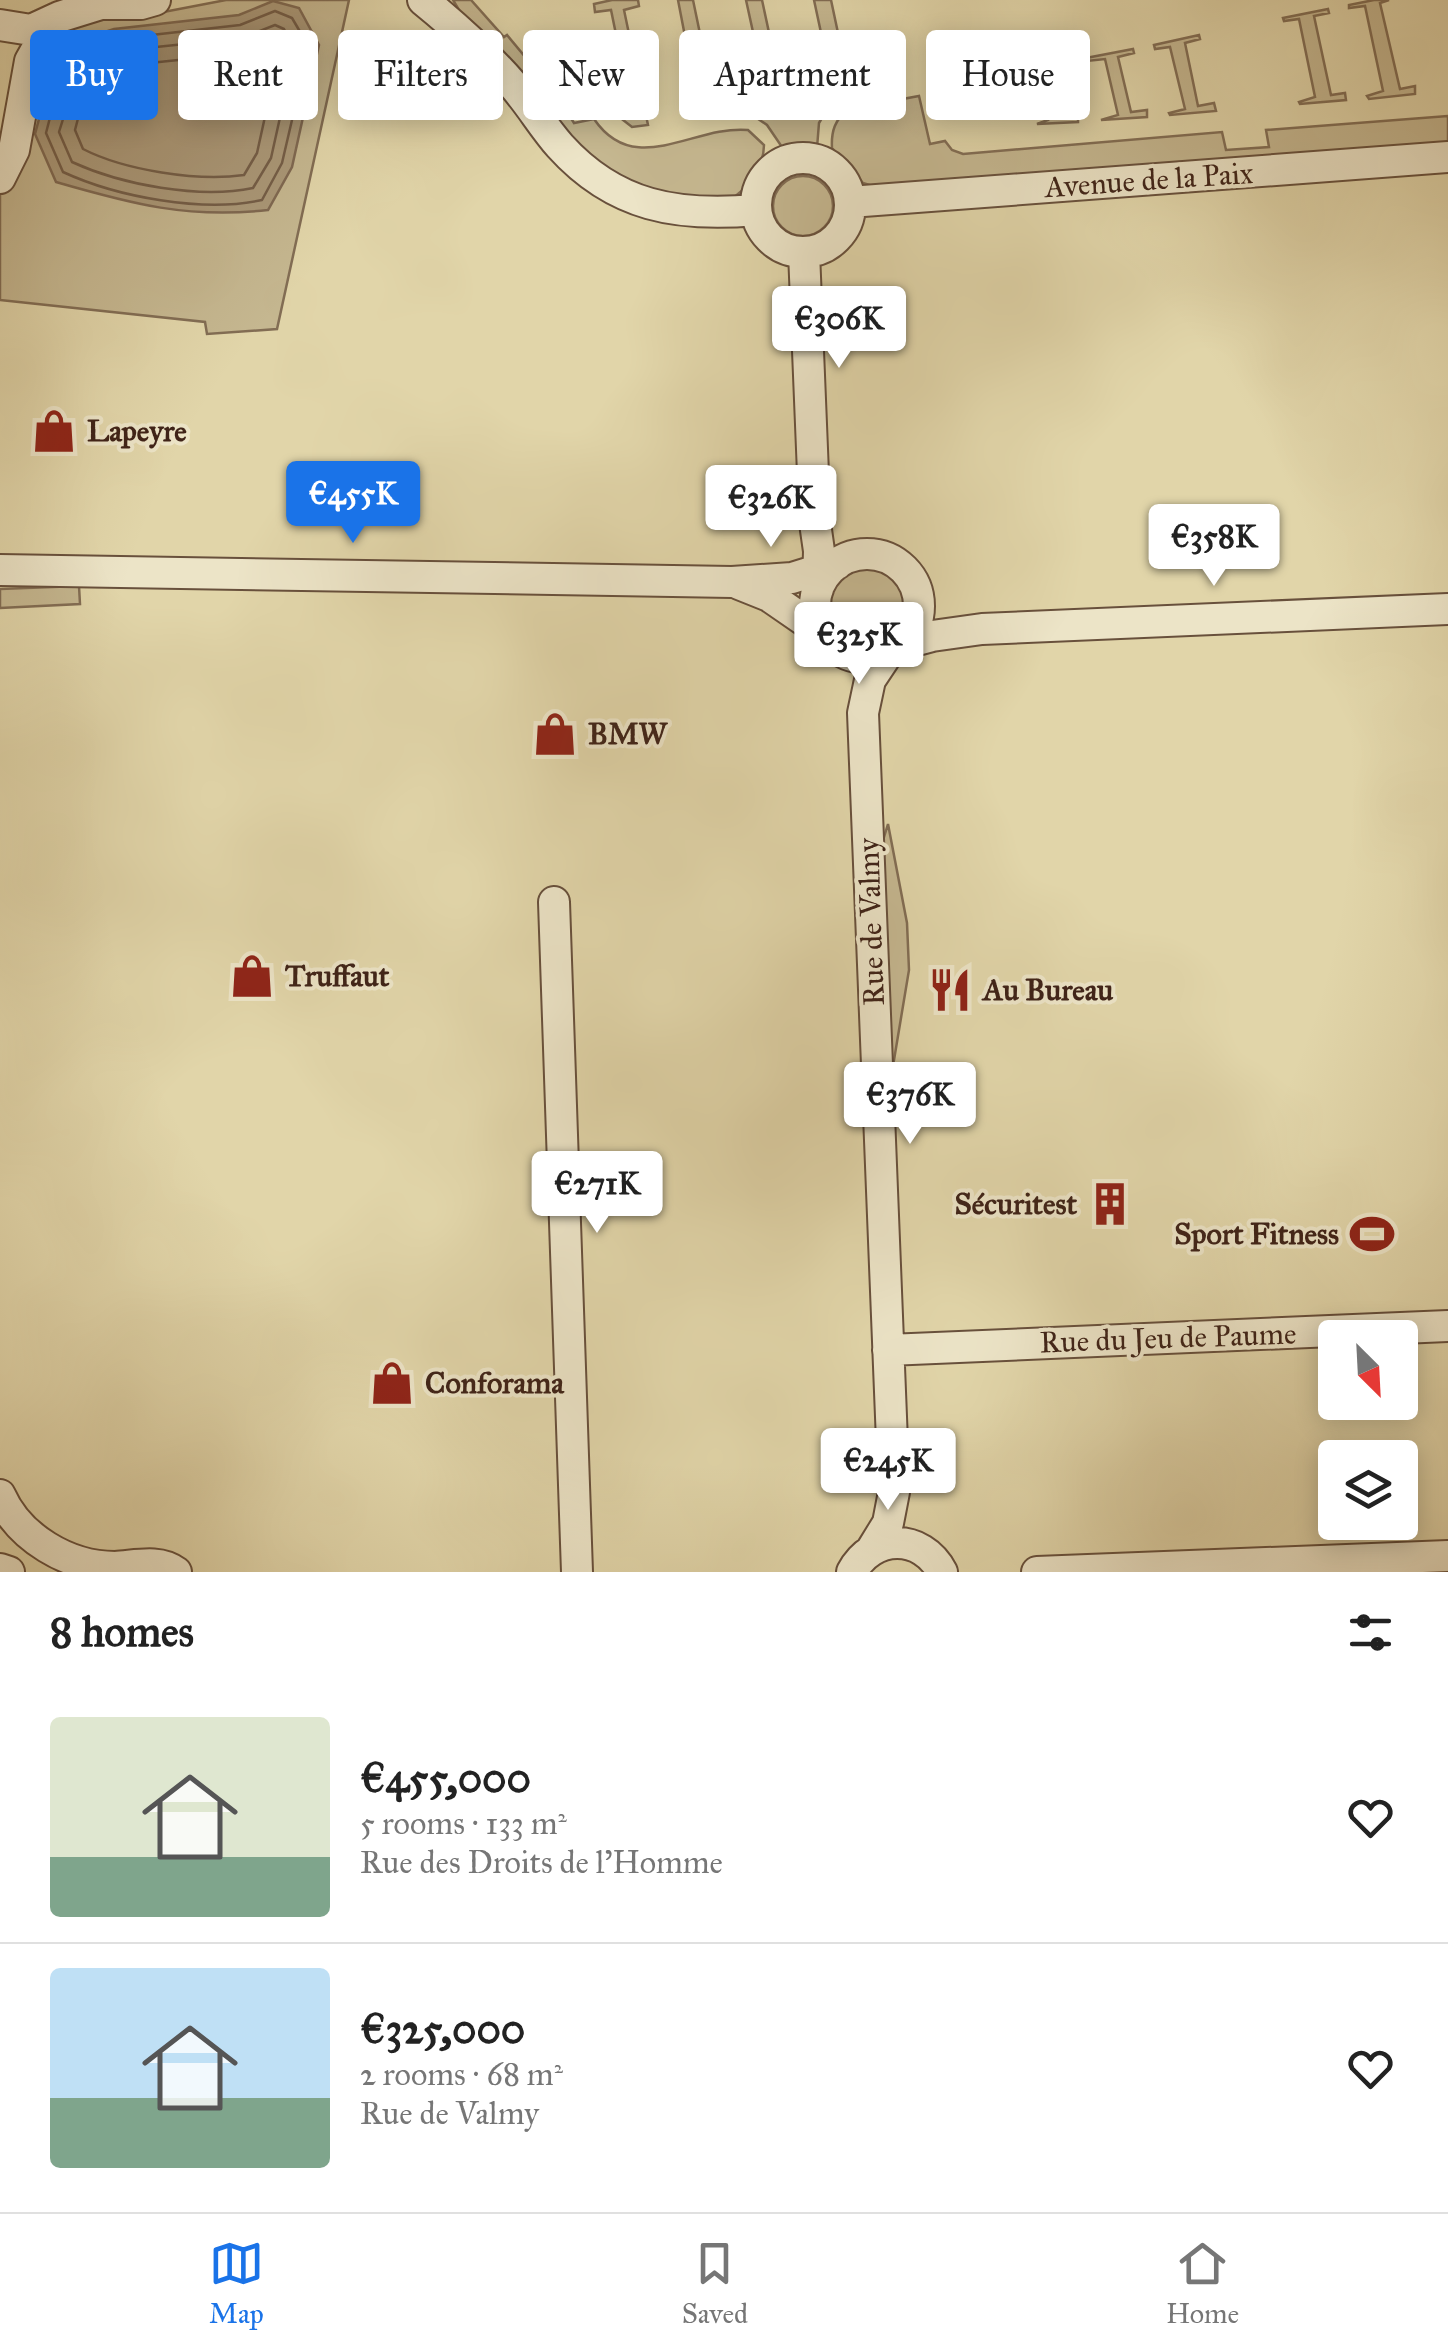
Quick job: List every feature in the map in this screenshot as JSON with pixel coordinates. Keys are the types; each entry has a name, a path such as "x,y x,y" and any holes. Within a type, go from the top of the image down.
{"street":[{"path":"0,25 23,30 61,13 101,4 155,0"},
{"path":"423,0 501,72 570,156 603,183 632,198 677,211 756,210"},
{"path":"0,178 14,150 30,61 61,13"},
{"path":"798,158 816,160 832,168 843,180 850,202 848,221 838,237 822,248 804,252 785,249 769,238 756,210 758,192 766,176 780,164 798,158"},
{"name":"Avenue de la Paix","path":"850,202 1448,158"},
{"path":"804,252 814,492 835,570"},
{"path":"814,492 819,510 847,545 816,610 831,641"},
{"path":"0,570 732,582 835,570 878,555 896,563 949,619 982,629"},
{"path":"732,582 769,596 831,641 865,658 932,636 982,629 1448,609"},
{"path":"895,649 917,618 916,588"},
{"name":"Rue de Valmy","path":"831,641 851,674 863,712"},
{"name":"Rue de Valmy","path":"895,649 870,680 863,712 894,1492 901,1522 937,1563"},
{"path":"554,902 577,1572"},
{"name":"Rue du Jeu de Paume","path":"888,1350 1448,1326"},
{"name":"Rue de Valmy","path":"856,1565 888,1523 894,1492"},
{"path":"0,1495 24,1528 65,1558 102,1566 166,1565 176,1572"},
{"path":"856,1565 895,1542 937,1563"},
{"path":"1037,1572 1448,1556"},
{"path":"0,1569 9,1572"}],"shaded area":[{"path":"226,0 349,0 342,30 338,30 338,50 277,329 207,334 205,322 0,300 0,194 9,187 30,110 30,120 158,120 158,30 70,30 90,17 148,15"},
{"path":"453,0 471,0 498,30 475,30"},
{"path":"638,0 639,6 624,10 628,30 615,30 611,10 595,12 594,4"},
{"path":"678,0 693,0 699,30 684,30"},
{"path":"746,0 762,0 768,30 753,30"},
{"path":"814,0 831,0 837,30 820,30"},
{"path":"1389,0 1380,3 1400,89 1415,86 1415,94 1369,99 1367,96 1383,91 1365,6 1349,5"},
{"path":"1328,9 1329,13 1314,16 1331,95 1345,93 1346,100 1300,104 1315,97 1299,19 1283,18"},
{"path":"507,35 523,54 523,84 503,61 503,36"},
{"path":"1199,35 1200,39 1185,43 1198,106 1214,103 1216,111 1170,115 1185,109 1170,47 1155,49 1154,45"},
{"path":"1133,49 1134,53 1118,57 1131,112 1147,110 1147,117 1101,120 1118,115 1105,59 1090,61 1090,57"},
{"path":"919,96 930,144 945,141 952,150 963,154 1222,132 1226,150 1269,147 1266,130 1448,116 1448,145 876,187 863,183 832,148 837,122 906,120 906,98"},
{"path":"555,120 595,120 610,136 646,148 748,130 764,145 758,169 728,201 643,190 590,159"},
{"path":"623,120 647,120 648,125 632,127"},
{"path":"760,120 821,120 817,148 784,150"},
{"path":"1048,120 1078,120 1078,122 1037,124"},
{"path":"803,176 824,185 833,206 824,227 803,236 782,227 773,206 782,185"},
{"path":"860,567 876,567 901,584 907,606 901,628 890,639 876,645 860,645 835,628 829,614 829,598 846,573"},
{"path":"79,586 80,604 0,608 0,589"},
{"path":"888,824 907,923 909,970 893,1066 881,847"}],"water":[{"path":"273,1 299,8 311,30 178,30 178,120 302,120 292,167 268,210 212,213 160,208 56,182 35,134 39,120 158,120 158,30 111,30 239,15"}],"place":[{"name":"Lapeyre","path":"54,431"},
{"name":"BMW","path":"555,734"},
{"name":"Truffaut","path":"252,976"},
{"name":"Au Bureau","path":"950,990"},
{"name":"Sécuritest","path":"1110,1204"},
{"name":"Sport Fitness","path":"1372,1234"},
{"name":"Conforama","path":"392,1383"}]}
